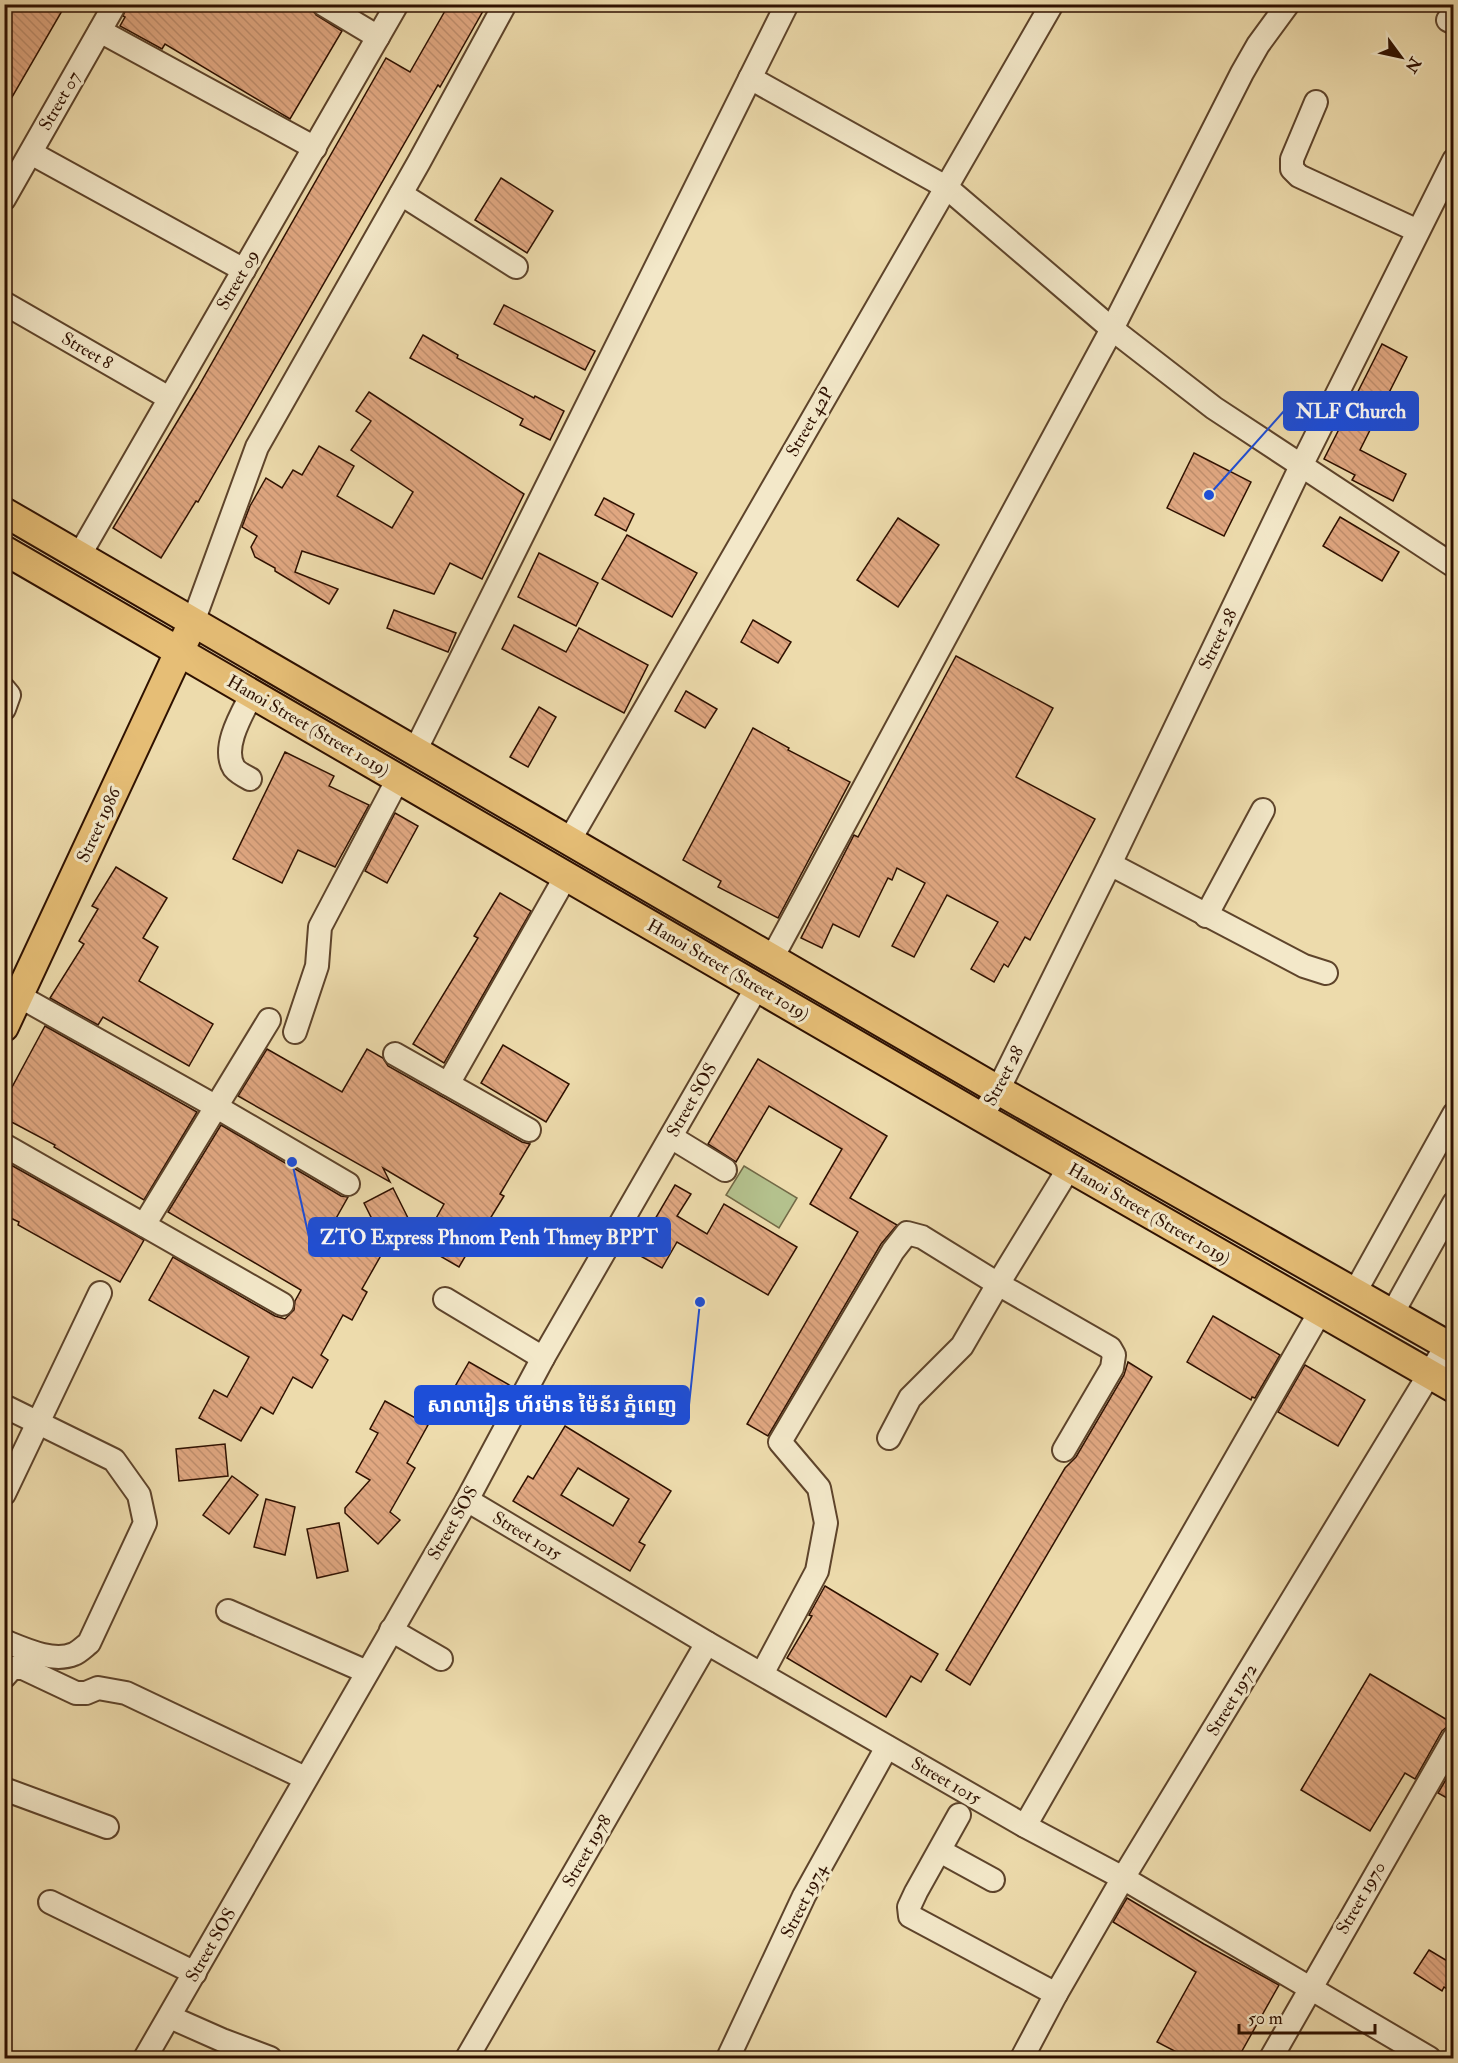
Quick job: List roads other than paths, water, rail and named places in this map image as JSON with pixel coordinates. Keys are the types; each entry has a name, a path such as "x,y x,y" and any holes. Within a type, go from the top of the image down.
{"main road":[{"name":"Hanoi Street (Street 1019)","path":"4,512 998,1090 1450,1347"},
{"name":"Hanoi Street (Street 1019)","path":"4,550 981,1118 1447,1383"},
{"name":"Street 1986","path":"4,1027 193,622"}],"street":[{"name":"Street 07","path":"4,199 115,4"},
{"path":"323,4 378,37"},
{"name":"Street 09","path":"80,556 397,4"},
{"path":"193,622 257,447 505,4"},
{"path":"415,751 787,4"},
{"name":"Street 42P","path":"568,840 1052,4"},
{"path":"772,957 1112,329 1242,73 1258,45 1288,4"},
{"path":"100,31 315,148"},
{"path":"750,78 946,187 1112,329 1214,408 1453,565"},
{"path":"1316,102 1292,159 1292,169 1299,176 1418,231"},
{"path":"30,153 244,270"},
{"name":"Street 28","path":"981,1118 998,1090 1110,864 1301,466 1454,160"},
{"path":"400,194 516,267"},
{"name":"Street 8","path":"4,303 169,398"},
{"path":"4,689 9,695 4,709"},
{"path":"250,779 235,769 232,762 231,745 234,731 252,694"},
{"path":"295,1032 318,966 320,927 398,779"},
{"path":"1206,916 1263,810"},
{"path":"1110,864 1304,966 1326,972"},
{"path":"448,1084 566,876"},
{"name":"Street SOS","path":"145,2058 467,1500 543,1358 757,987"},
{"path":"19,996 348,1184"},
{"path":"144,1225 269,1020"},
{"path":"394,1054 529,1130"},
{"path":"1355,1292 1454,1114"},
{"path":"671,1137 725,1170"},
{"path":"4,1145 282,1304"},
{"path":"889,1438 910,1398 962,1346 1069,1168"},
{"path":"1392,1314 1454,1203"},
{"path":"762,1674 817,1571 826,1523 819,1488 780,1442 893,1251 907,1233 922,1237 998,1284 1110,1348 1114,1355 1112,1368 1065,1450"},
{"path":"4,1494 100,1293"},
{"path":"446,1299 543,1358"},
{"path":"1025,1826 1320,1312"},
{"name":"Street 1972","path":"1022,2058 1123,1878 1447,1383 1450,1347"},
{"path":"4,1406 114,1460 139,1495 145,1522 89,1643 74,1655 51,1657 31,1653 4,1641"},
{"name":"Street 1015","path":"467,1500 887,1748 1123,1878 1429,2058"},
{"path":"228,1611 367,1672"},
{"path":"391,1630 441,1659"},
{"name":"Street 1978","path":"467,2058 707,1643"},
{"path":"4,1677 12,1668 23,1668 76,1693 86,1693 98,1688 126,1693 305,1778"},
{"name":"Street 1970","path":"1270,2058 1454,1738"},
{"name":"Street 1974","path":"728,2058 804,1896 887,1748"},
{"path":"4,1789 107,1827"},
{"path":"959,1815 909,1907 910,1916 1056,1994"},
{"path":"940,1851 993,1880"},
{"path":"50,1902 195,1973"},
{"path":"170,2017 270,2058"}],"place":[{"name":"NLF Church","path":"1209,495"},
{"name":"ZTO Express Phnom Penh Thmey BPPT","path":"292,1162"},
{"name":"សាលារៀន ហ័រម៉ាន ម៉ៃន័រ ភ្នំពេញ","path":"700,1302"}]}
